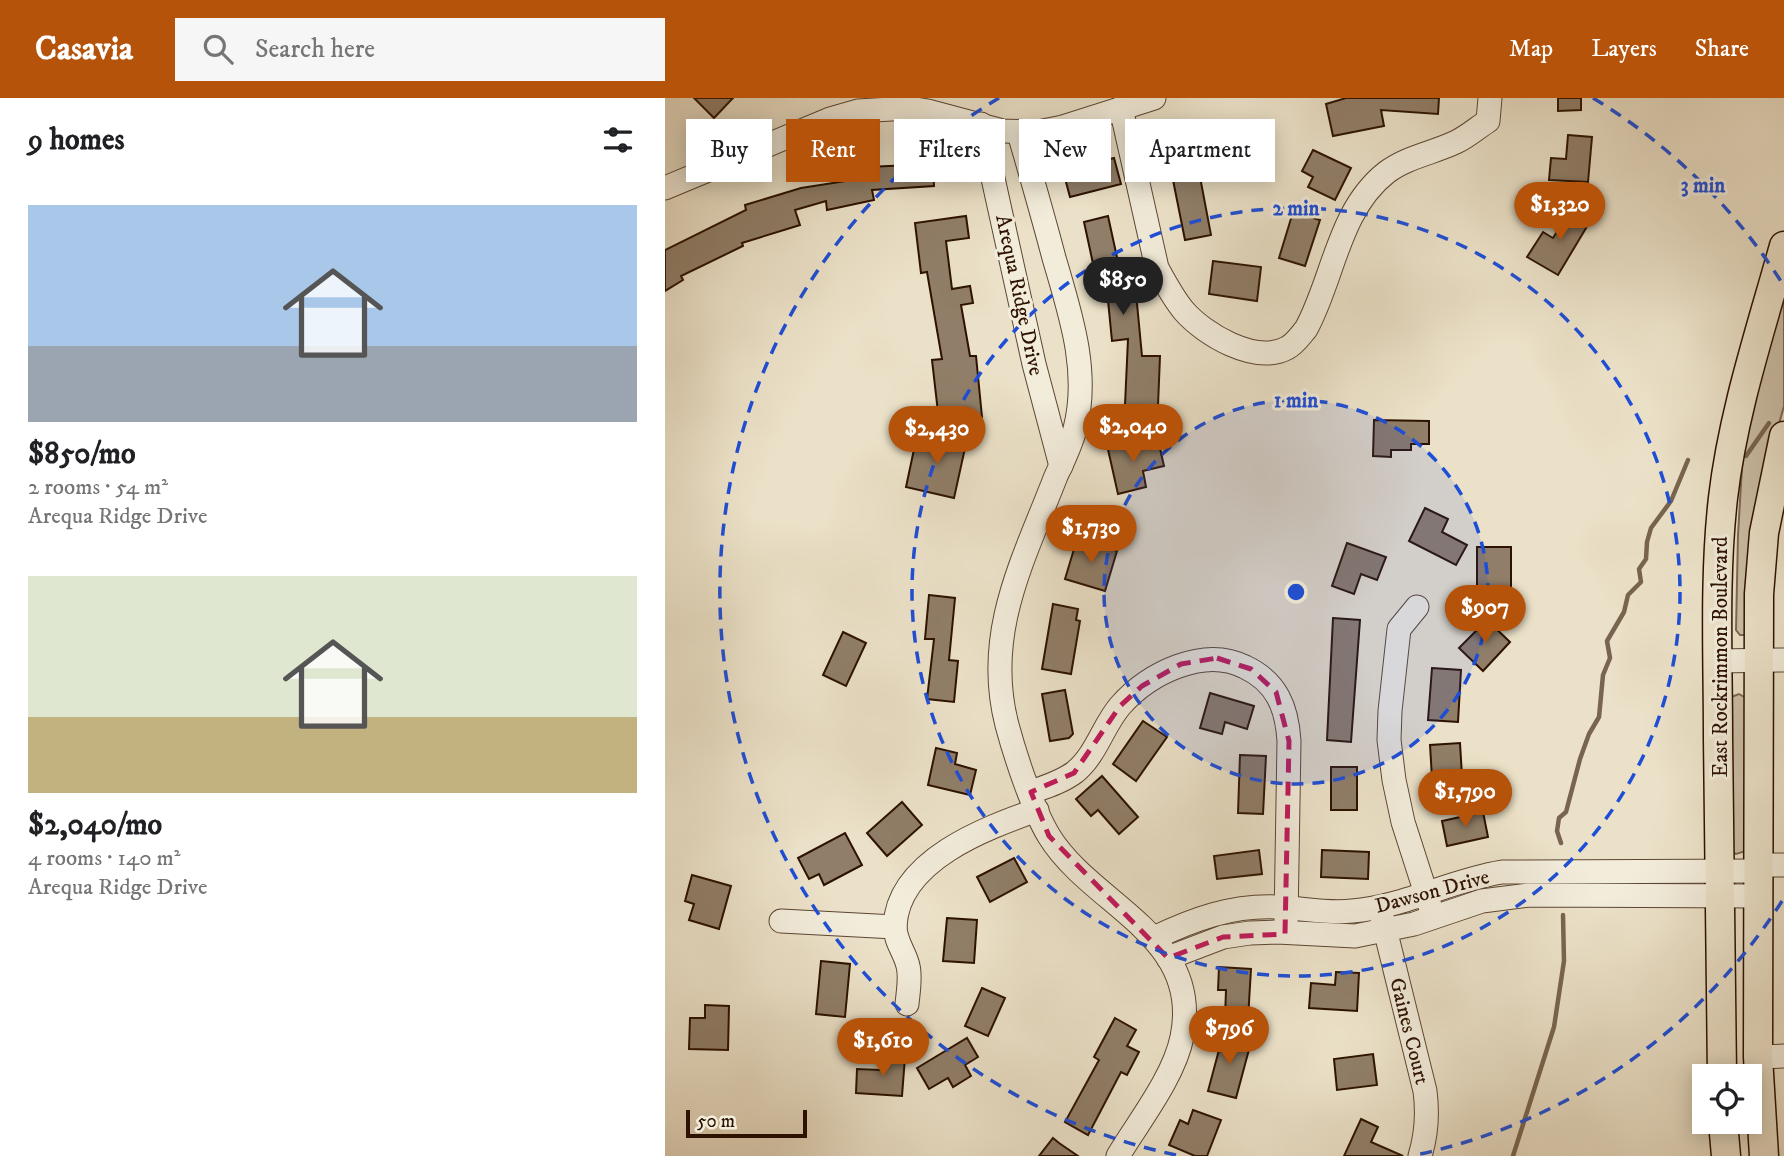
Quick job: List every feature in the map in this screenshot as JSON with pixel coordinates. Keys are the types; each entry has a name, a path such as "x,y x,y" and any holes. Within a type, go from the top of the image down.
{"main road":[{"name":"East Rockrimmon Boulevard","path":"1722,1064 1718,564 1728,461 1746,380 1784,246"},
{"name":"East Rockrimmon Boulevard","path":"1764,1156 1771,1056 1764,874 1771,660 1759,594 1764,533 1784,436"},
{"path":"1724,1134 1726,1156"}],"street":[{"path":"1087,119 1154,98"},
{"path":"1121,108 1157,268 1168,288 1184,311 1203,327 1246,351 1267,354 1285,349 1306,329 1345,230 1362,199 1385,173 1401,163 1458,141 1488,121 1490,98"},
{"path":"665,188 830,119 858,111 908,108 958,119"},
{"path":"1005,130 1019,133"},
{"name":"Arequa Ridge Drive","path":"994,182 1040,389 1061,466"},
{"name":"Arequa Ridge Drive","path":"1033,182 1073,326 1081,385 1075,429 1010,594 1003,627 1001,697 1007,726 1049,836 1067,859 1154,938 1168,958 1184,1000 1185,1020 1170,1071 1118,1156"},
{"path":"1417,607 1399,629 1389,740 1403,822 1434,916"},
{"path":"907,1004 909,967 899,946 895,927 900,905 909,887 922,871 966,838 1034,801 1049,786 1074,773 1089,757 1120,706 1142,686 1181,664 1217,658 1234,661 1265,679 1276,692 1287,718 1289,741 1285,934"},
{"path":"1718,661 1771,660"},
{"name":"Dawson Drive","path":"1154,938 1217,912 1248,908 1353,911 1380,907 1476,876 1502,873 1719,883"},
{"name":"Dawson Drive","path":"1168,958 1223,937 1250,933 1355,936 1385,931 1482,901 1529,895 1719,883 1764,874"},
{"name":"Gaines Court","path":"1380,907 1425,1091 1428,1114 1420,1156"},
{"path":"781,921 895,927"}],"highlighted area":[{"path":"1217,658 1251,669 1276,692 1289,741 1285,934 1223,937 1168,958 1049,836 1031,792 1074,773 1120,706 1142,686 1181,664"}],"shaded area":[{"path":"1784,282 1784,406 1773,445 1745,635 1740,635 1736,630 1743,450"},
{"path":"1739,694 1746,698 1746,851 1736,854 1730,850 1731,697"}],"building":[{"path":"694,98 733,98 714,118"},
{"path":"1346,98 1439,98 1438,114 1381,110 1384,126 1333,136 1326,104"},
{"path":"1558,98 1581,98 1581,110 1558,111"},
{"path":"1568,135 1592,137 1588,182 1549,180 1551,158 1566,159"},
{"path":"1313,150 1351,168 1335,200 1308,187 1313,177 1302,171"},
{"path":"1114,158 1121,184 1070,197 1066,182 1111,182 1111,159"},
{"path":"880,166 894,166 894,182 934,182 934,186 872,190 874,200 827,210 826,201 795,210 800,225 742,243 743,246 681,276 683,280 665,291 665,250 746,210 745,205 801,188 840,182 880,182"},
{"path":"1173,182 1201,182 1211,235 1185,240"},
{"path":"1573,206 1592,218 1558,275 1527,257 1543,232 1553,238"},
{"path":"1293,212 1320,220 1305,266 1279,258"},
{"path":"966,216 969,238 946,241 952,289 970,286 973,303 961,305 970,356 976,356 982,417 939,421 932,360 942,359 927,272 921,273 915,223"},
{"path":"1108,216 1125,294 1136,293 1142,356 1160,356 1158,406 1125,405 1128,339 1112,341 1106,280 1097,282 1084,222"},
{"path":"1213,261 1261,267 1257,301 1209,294"},
{"path":"1374,420 1429,421 1429,444 1411,444 1411,450 1391,450 1391,457 1373,456"},
{"path":"940,433 967,439 954,498 906,487 916,440 941,445"},
{"path":"1134,439 1136,449 1159,444 1164,466 1143,471 1146,487 1118,494 1107,445"},
{"path":"1425,508 1448,519 1442,532 1467,545 1456,565 1409,541"},
{"path":"1077,539 1117,551 1105,591 1065,579"},
{"path":"1347,543 1386,557 1377,580 1361,574 1354,594 1332,586"},
{"path":"1477,547 1511,547 1511,589 1495,589 1495,604 1477,604"},
{"path":"929,595 955,598 949,660 958,661 954,702 927,699 934,639 925,639"},
{"path":"1053,604 1078,609 1076,620 1080,621 1071,674 1042,669"},
{"path":"1333,618 1360,620 1351,742 1327,740"},
{"path":"1487,620 1510,642 1483,671 1459,648"},
{"path":"843,632 866,643 846,686 823,675"},
{"path":"1432,668 1461,670 1458,722 1428,720"},
{"path":"1065,690 1073,734 1069,738 1050,741 1042,694"},
{"path":"1210,693 1254,706 1247,729 1225,722 1222,734 1200,728"},
{"path":"1143,721 1167,737 1136,781 1113,764"},
{"path":"1460,743 1463,793 1433,794 1430,745"},
{"path":"936,748 957,753 955,764 976,770 970,795 928,785"},
{"path":"1240,755 1266,756 1263,814 1238,813"},
{"path":"1331,767 1357,767 1357,810 1331,810"},
{"path":"1102,776 1138,817 1119,834 1098,810 1091,816 1076,799"},
{"path":"902,802 922,825 887,856 867,833"},
{"path":"1483,812 1488,837 1447,846 1442,821"},
{"path":"845,833 862,865 824,885 819,874 809,879 798,858"},
{"path":"1259,850 1262,874 1217,879 1214,856"},
{"path":"1322,850 1369,852 1368,879 1321,877"},
{"path":"1014,858 1027,882 990,902 977,877"},
{"path":"692,875 731,886 719,929 689,920 694,904 685,901"},
{"path":"947,918 977,920 974,963 943,961"},
{"path":"821,961 850,964 845,1017 816,1014"},
{"path":"1219,967 1251,969 1248,1019 1225,1018 1226,990 1218,990"},
{"path":"1336,972 1359,973 1357,1011 1309,1008 1311,983 1335,985"},
{"path":"982,988 1005,998 988,1036 965,1026"},
{"path":"705,1005 729,1006 728,1050 689,1049 690,1018 705,1018"},
{"path":"1115,1018 1136,1030 1127,1046 1139,1052 1127,1075 1121,1072 1088,1135 1065,1122 1099,1060 1094,1057"},
{"path":"1223,1035 1251,1042 1236,1098 1208,1091"},
{"path":"967,1038 978,1057 965,1065 971,1076 953,1087 948,1078 929,1089 917,1068"},
{"path":"1373,1054 1377,1085 1337,1090 1334,1059"},
{"path":"882,1055 905,1057 902,1096 856,1093 857,1069 881,1070"},
{"path":"1193,1110 1221,1120 1207,1156 1195,1156 1169,1145 1180,1120 1188,1124"},
{"path":"1361,1119 1378,1127 1371,1142 1403,1156 1344,1156"},
{"path":"1053,1138 1059,1143 1078,1156 1039,1156"}],"waterway":[{"path":"1746,456 1769,423"},
{"path":"1561,843 1557,831 1559,818 1566,812 1580,759 1589,734 1599,717 1603,675 1610,658 1607,641 1624,612 1628,595 1641,582 1639,569 1646,559 1651,528 1671,501 1688,460"},
{"path":"1513,1156 1554,1027 1564,961 1563,915"}]}
